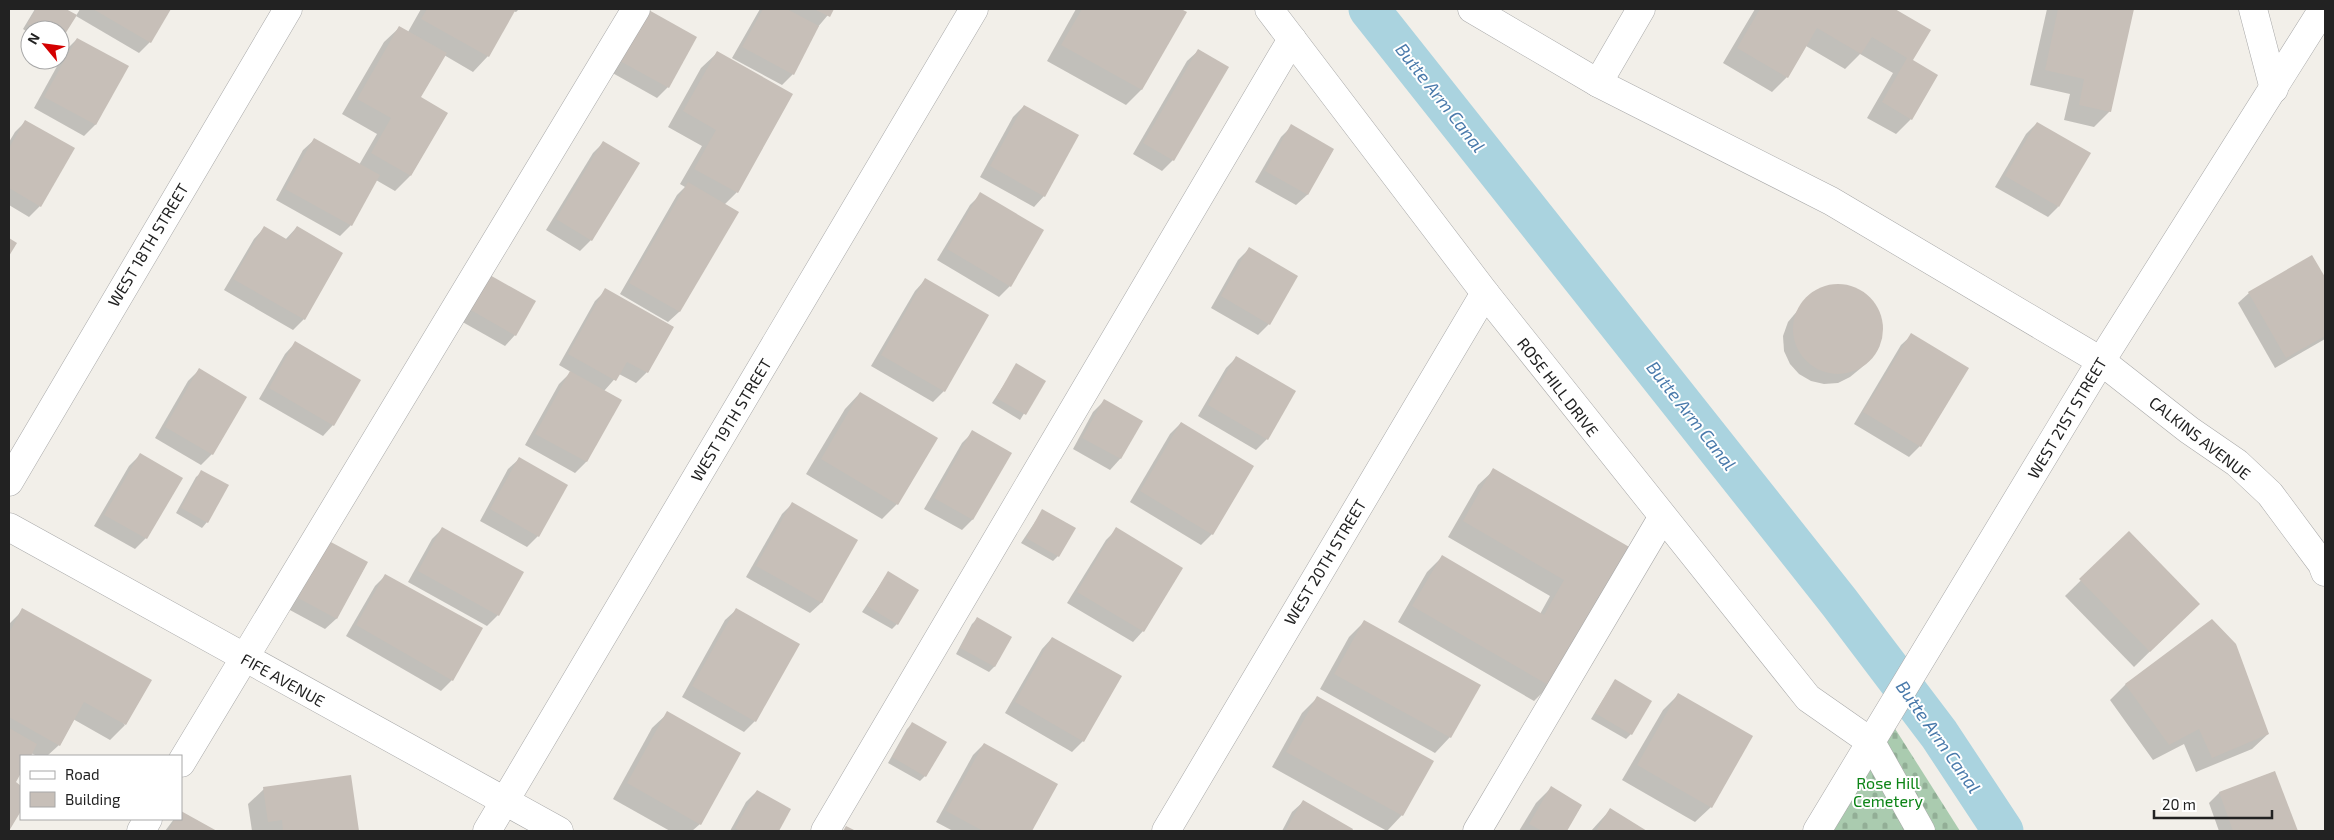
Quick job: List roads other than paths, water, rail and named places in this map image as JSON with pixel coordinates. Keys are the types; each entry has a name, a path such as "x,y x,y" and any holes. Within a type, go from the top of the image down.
{"street":[{"name":"WEST 18TH STREET","path":"9,482 288,9"},
{"path":"182,761 636,9"},
{"name":"WEST 19TH STREET","path":"487,831 974,9"},
{"name":"ROSE HILL DRIVE","path":"1269,9 1484,293 1662,518 1808,698 1871,742"},
{"name":"CALKINS AVENUE","path":"1472,9 1598,83 1831,202 2101,360 2189,430 2237,463 2270,494 2322,564 2325,572"},
{"path":"1598,83 1641,9"},
{"path":"2253,9 2274,89"},
{"name":"WEST 21ST STREET","path":"1818,831 2101,360 2274,89 2322,9"},
{"path":"825,831 1292,38"},
{"name":"WEST 20TH STREET","path":"1166,831 1484,293"},
{"path":"1477,831 1662,518"},
{"name":"FIFE AVENUE","path":"9,527 559,831"},
{"path":"1871,742 1921,831"},
{"path":"140,831 147,820"}],"waterway":[{"name":"Butte Arm Canal","path":"1369,9 1839,602 1939,734 2003,831"}],"park label":[{"name":"Rose Hill Cemetery","path":"1888,792"}]}
